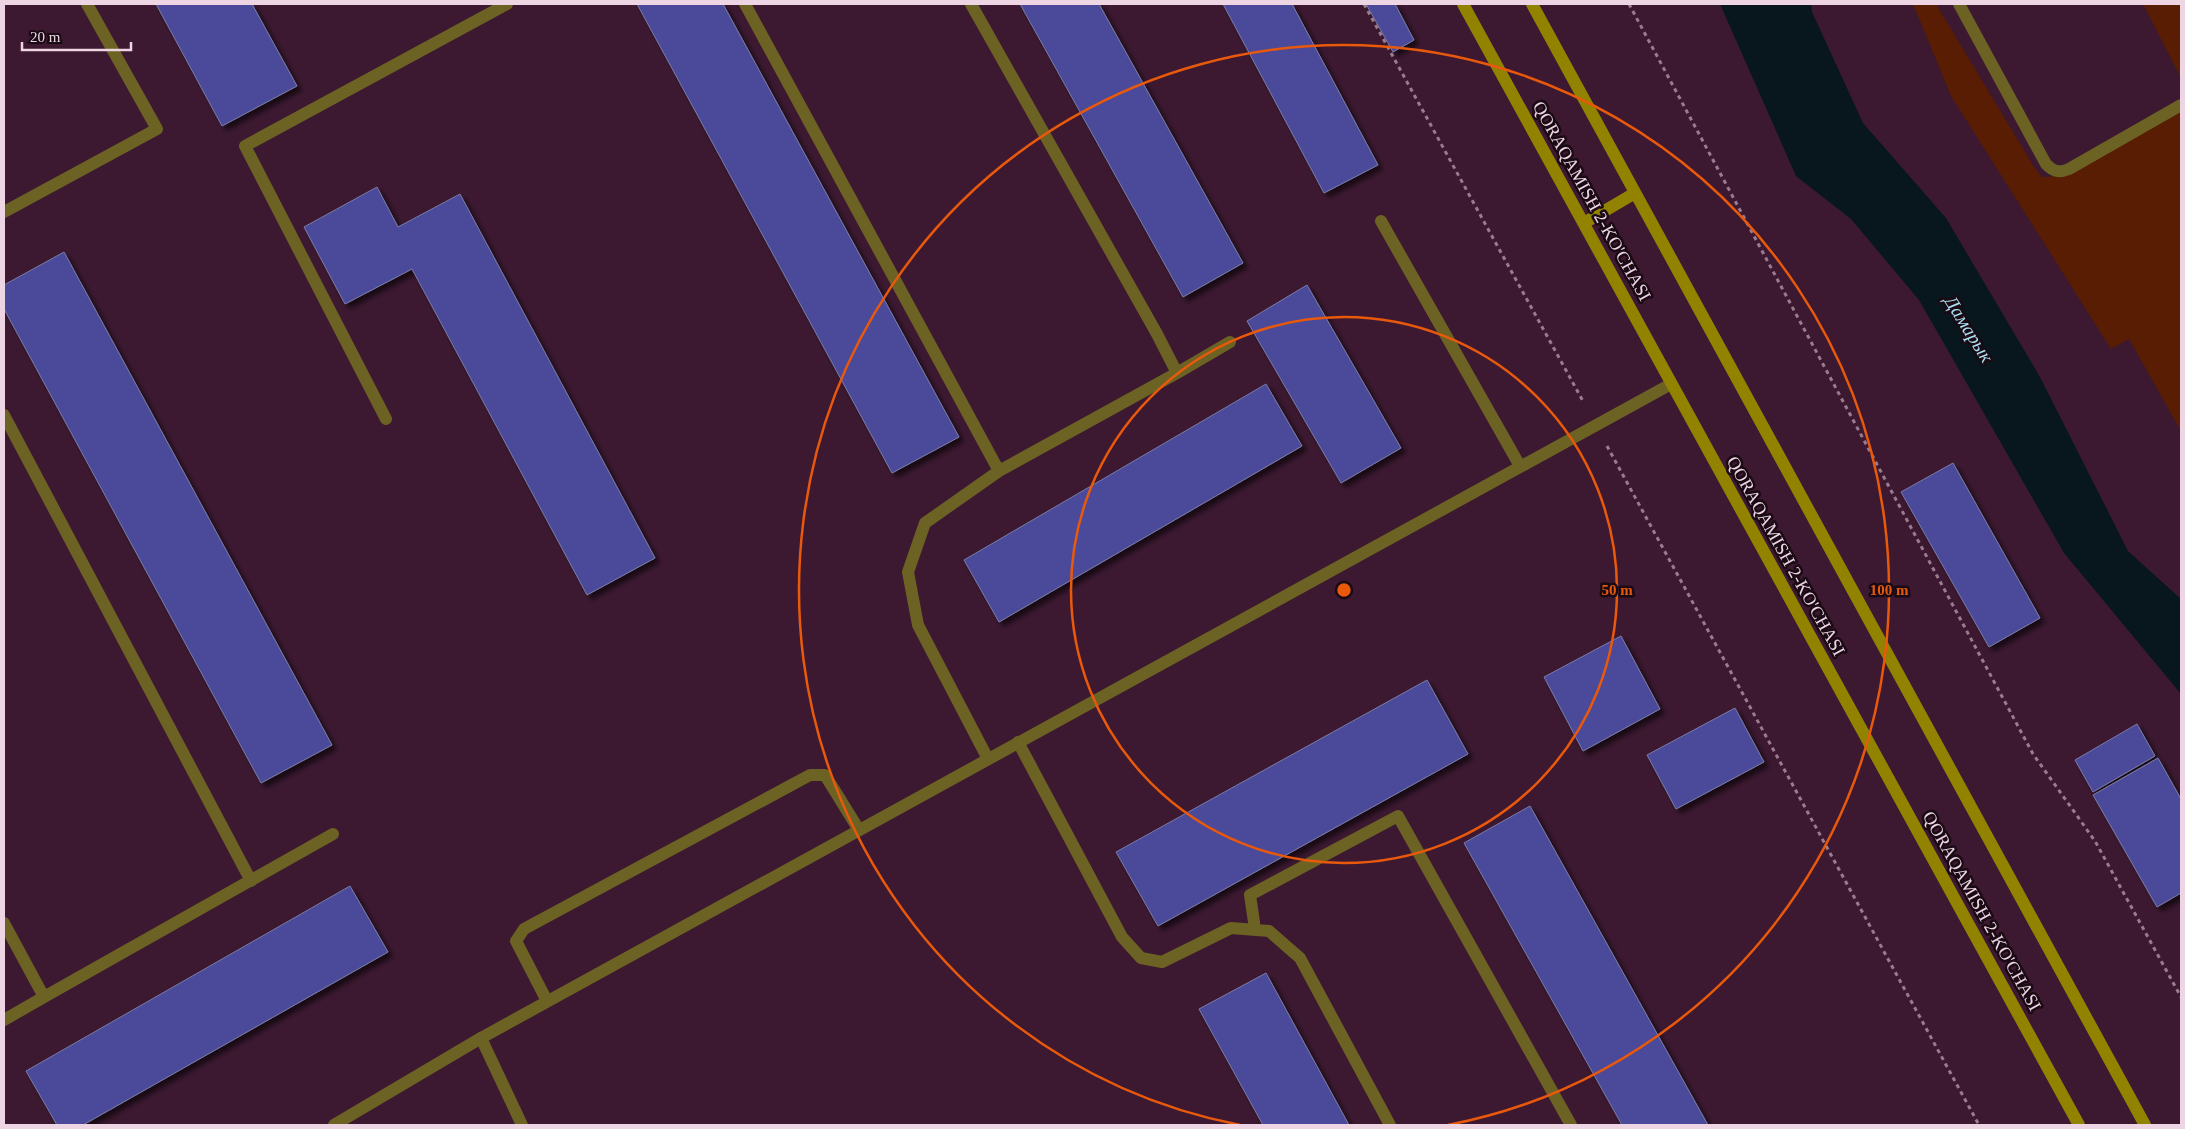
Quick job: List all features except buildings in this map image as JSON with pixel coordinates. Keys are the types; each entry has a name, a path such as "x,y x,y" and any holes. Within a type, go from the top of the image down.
{"main road":[{"name":"QORAQAMISH 2-KO'CHASI","path":"1463,4 2079,1125"},
{"path":"1532,4 2145,1125"},
{"path":"1584,223 1635,193"}],"street":[{"path":"4,212 157,129 87,4"},
{"path":"386,419 245,146 507,4"},
{"path":"745,4 999,471"},
{"path":"971,4 1157,334 1177,373"},
{"path":"1959,4 2046,164 2052,170 2063,171 2069,169 2181,105"},
{"path":"1381,221 1520,466"},
{"path":"988,759 918,624 908,572 925,522 999,471 1230,342"},
{"path":"334,1125 547,1001 1672,384"},
{"path":"4,415 251,881"},
{"path":"1018,742 1122,937 1141,958 1162,962 1231,928 1269,930 1300,958 1390,1125"},
{"path":"547,1001 516,941 524,929 810,775 825,775 859,830"},
{"path":"1255,929 1250,895 1398,816 1571,1125"},
{"path":"4,1020 333,834"},
{"path":"4,923 44,997"},
{"path":"481,1038 522,1125"}],"path":[{"path":"1364,4 1979,1125"},
{"path":"1629,4 2033,754 2095,841 2181,997"}],"shaded area":[{"path":"1913,4 1936,4 2034,167 2042,177 2050,177 2181,104 2181,431 2129,339 2111,349 1951,96"},
{"path":"2143,4 2181,4 2181,78"}],"water":[{"name":"Дамарык","path":"1720,4 1811,4 1812,12 1863,123 1946,218 2040,377 2128,551 2181,599 2181,694 2064,553 1919,300 1851,219 1796,176"}]}
